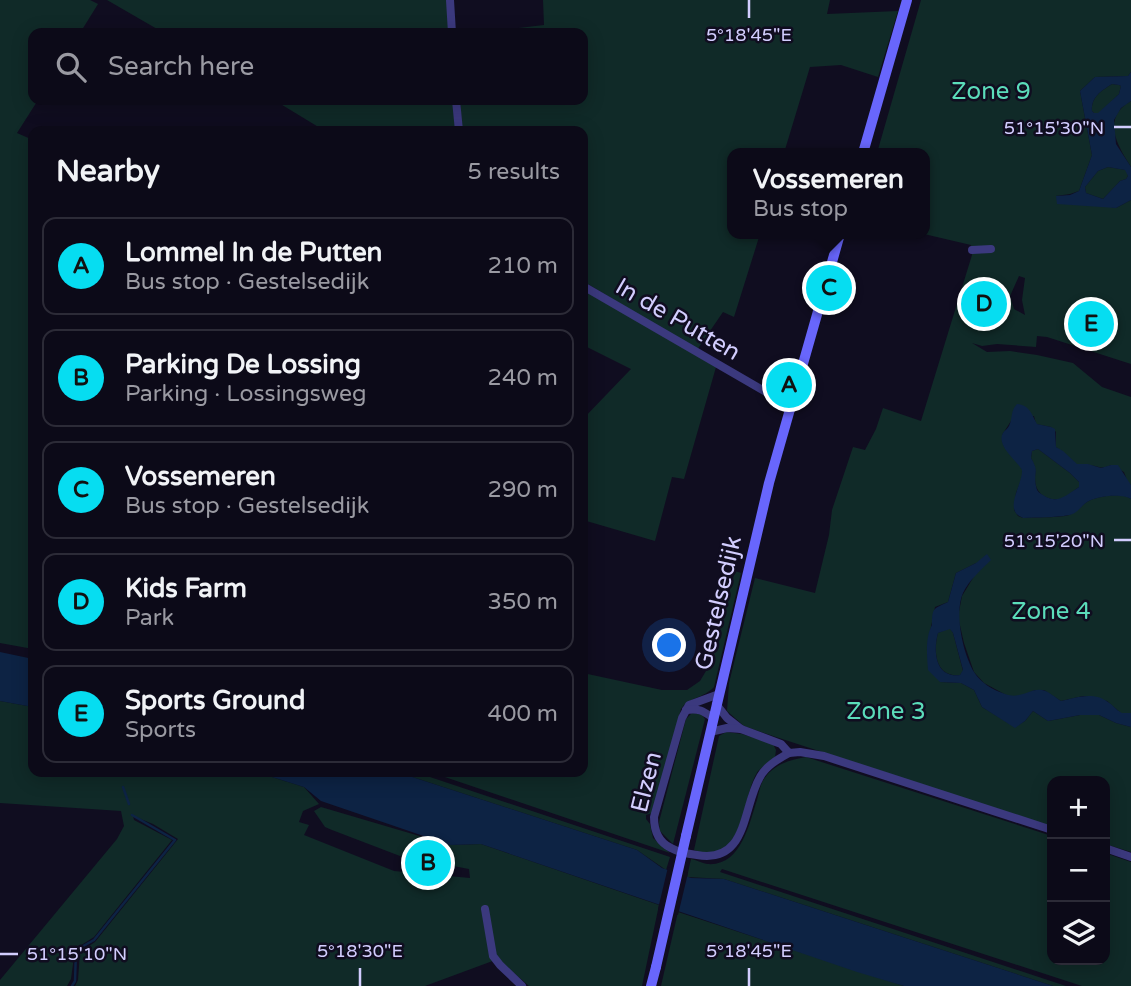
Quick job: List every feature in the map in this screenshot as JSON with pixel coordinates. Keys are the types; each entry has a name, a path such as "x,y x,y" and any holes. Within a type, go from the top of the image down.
{"main road":[{"path":"864,148 907,0"},
{"name":"Gestelsedijk","path":"651,986 757,532 839,239"}],"street":[{"path":"450,0 452,28"},
{"path":"456,105 459,126"},
{"path":"972,250 990,249"},
{"name":"In de Putten","path":"588,289 790,406"},
{"path":"686,710 697,701 718,699 727,718 741,729"},
{"path":"686,710 697,708 713,718"},
{"name":"Elzen","path":"686,710 654,817 657,836 672,849 707,857 726,852 740,833 760,777 773,763 789,753"},
{"path":"710,732 727,728 741,729 781,744 789,753 824,756 1047,828"},
{"path":"1110,850 1131,857"},
{"path":"485,909 493,956 522,986"}],"green space":[{"path":"0,0 90,0 98,4 83,28 28,28 28,105 35,105 17,133 28,138 28,648 0,643"},
{"path":"107,0 447,0 449,28 155,28"},
{"path":"543,0 830,0 827,14 898,11 878,77 841,65 810,67 786,148 727,148 727,239 758,239 734,317 723,312 697,350 588,284 588,126 462,126 460,105 588,105 588,28 518,28 544,25"},
{"path":"921,0 1131,0 1131,72 1128,76 1095,77 1080,91 1092,155 1079,191 1056,196 1116,208 1131,200 1131,364 1047,337 1037,336 1036,347 997,344 982,346 972,343 987,352 1010,351 1073,363 1102,387 1131,397 1131,485 1124,472 1111,465 1080,466 1072,462 1056,447 1056,432 1051,427 1036,424 1034,416 1011,421 1002,435 1002,441 1022,468 1023,475 1016,493 1014,510 1018,516 1065,516 1097,498 1116,495 1131,499 1131,713 1122,714 1107,701 1083,696 1061,701 1044,690 1035,690 1022,696 1008,696 984,683 974,672 958,617 962,596 973,578 976,563 956,573 948,602 935,607 927,647 940,682 961,683 974,690 982,707 1015,727 1025,721 1033,711 1048,721 1080,715 1099,715 1131,727 1131,852 1110,846 1110,776 1047,776 1047,825 744,726 727,711 729,683 755,578 815,593 832,510 853,447 865,450 883,408 921,421 972,255 971,245 930,235 930,148 878,148","holes":["1019,276 1025,278 1022,300 1025,315 1014,309 1010,296"]},
{"path":"1112,84 1121,86 1119,94 1098,114 1094,113 1092,106 1095,98"},
{"path":"1131,101 1131,167 1117,141 1114,124 1116,115"},
{"path":"282,105 454,105 456,126 317,126"},
{"path":"1108,167 1126,170 1128,176 1103,199 1086,193 1085,187 1098,171"},
{"path":"588,292 716,367 684,479 672,477 655,541 588,521 588,414 631,369 588,348"},
{"path":"1038,449 1070,473 1079,482 1079,487 1061,499 1052,499 1040,493 1036,486 1031,458 1032,451"},
{"path":"735,571 741,573 714,687 681,709 652,813 646,815 653,838 670,853 445,777 588,777 588,674 662,690 687,690 700,681 709,666"},
{"path":"950,628 963,671 960,675 945,672 936,655 938,633"},
{"path":"0,701 28,706 28,777 272,777 304,787 319,804 303,811 299,822 309,825 304,835 394,871 470,878 469,869 400,856 325,827 314,811 321,807 450,845 481,844 659,905 642,986 529,986 498,959 425,986 75,986 80,952 95,942 178,839 133,816 134,820 172,840 94,937 75,949 71,979 67,986 0,986 0,980 117,839 124,826 121,811 0,803"},
{"path":"692,713 701,714 705,719 673,844 660,831 659,822 686,719"},
{"path":"726,732 773,744 775,757 758,771 742,820 730,843 721,850 708,854 694,850 719,736"},
{"path":"806,757 1047,834 1047,965 1110,965 1110,855 1131,862 1131,986 1082,986 722,869 720,872 1066,986 1053,986 724,879 687,877 691,859 707,864 719,863 736,851 747,832 764,779 777,766"},
{"path":"412,777 430,777 670,857 666,870 637,850"},
{"path":"678,912 904,986 661,986"}],"water":[{"path":"1131,72 1131,101 1121,108 1114,120 1116,144 1131,167 1131,200 1116,208 1057,204 1056,196 1079,191 1092,155 1080,91 1095,77 1128,76","holes":["1112,84 1121,86 1119,94 1098,113 1094,113 1092,106 1095,98","1108,167 1125,170 1128,176 1103,199 1086,193 1085,187 1098,171"]},
{"path":"1017,404 1025,406 1037,424 1055,429 1056,447 1077,464 1101,468 1118,465 1131,485 1131,499 1115,496 1096,498 1074,513 1063,516 1023,518 1017,514 1014,503 1022,470 1005,449 1002,440","holes":["1038,449 1079,482 1079,487 1058,499 1048,498 1036,488 1032,451"]},
{"path":"987,554 991,560 972,579 963,593 959,611 966,655 980,680 1011,695 1042,690 1061,701 1084,696 1096,697 1122,713 1131,713 1131,727 1099,715 1080,715 1048,721 1033,711 1015,728 982,707 974,690 961,683 940,682 928,670 927,641 933,612 948,602 956,573","holes":["950,629 963,670 960,675 945,672 936,655 938,633"]},
{"path":"0,652 28,658 28,706 0,701"},
{"path":"272,777 412,777 637,850 662,868 691,878 724,879 1053,986 904,986 481,844 450,845 321,801 304,787"}],"pier":[{"path":"668,867 688,873 678,915 658,909"}],"waterway":[{"path":"123,787 129,804"},
{"path":"72,986 75,981 76,950 94,940 175,840 132,815"}],"place":[{"name":"Vossemeren","path":"829,288"},
{"name":"Kids Farm","path":"984,304"},
{"name":"Sports Ground","path":"1091,324"},
{"name":"Lommel In de Putten","path":"789,385"},
{"name":"Parking De Lossing","path":"428,863"}],"park label":[{"name":"Zone 9","path":"991,91"},
{"name":"Zone 4","path":"1051,611"},
{"name":"Zone 3","path":"886,711"}]}
